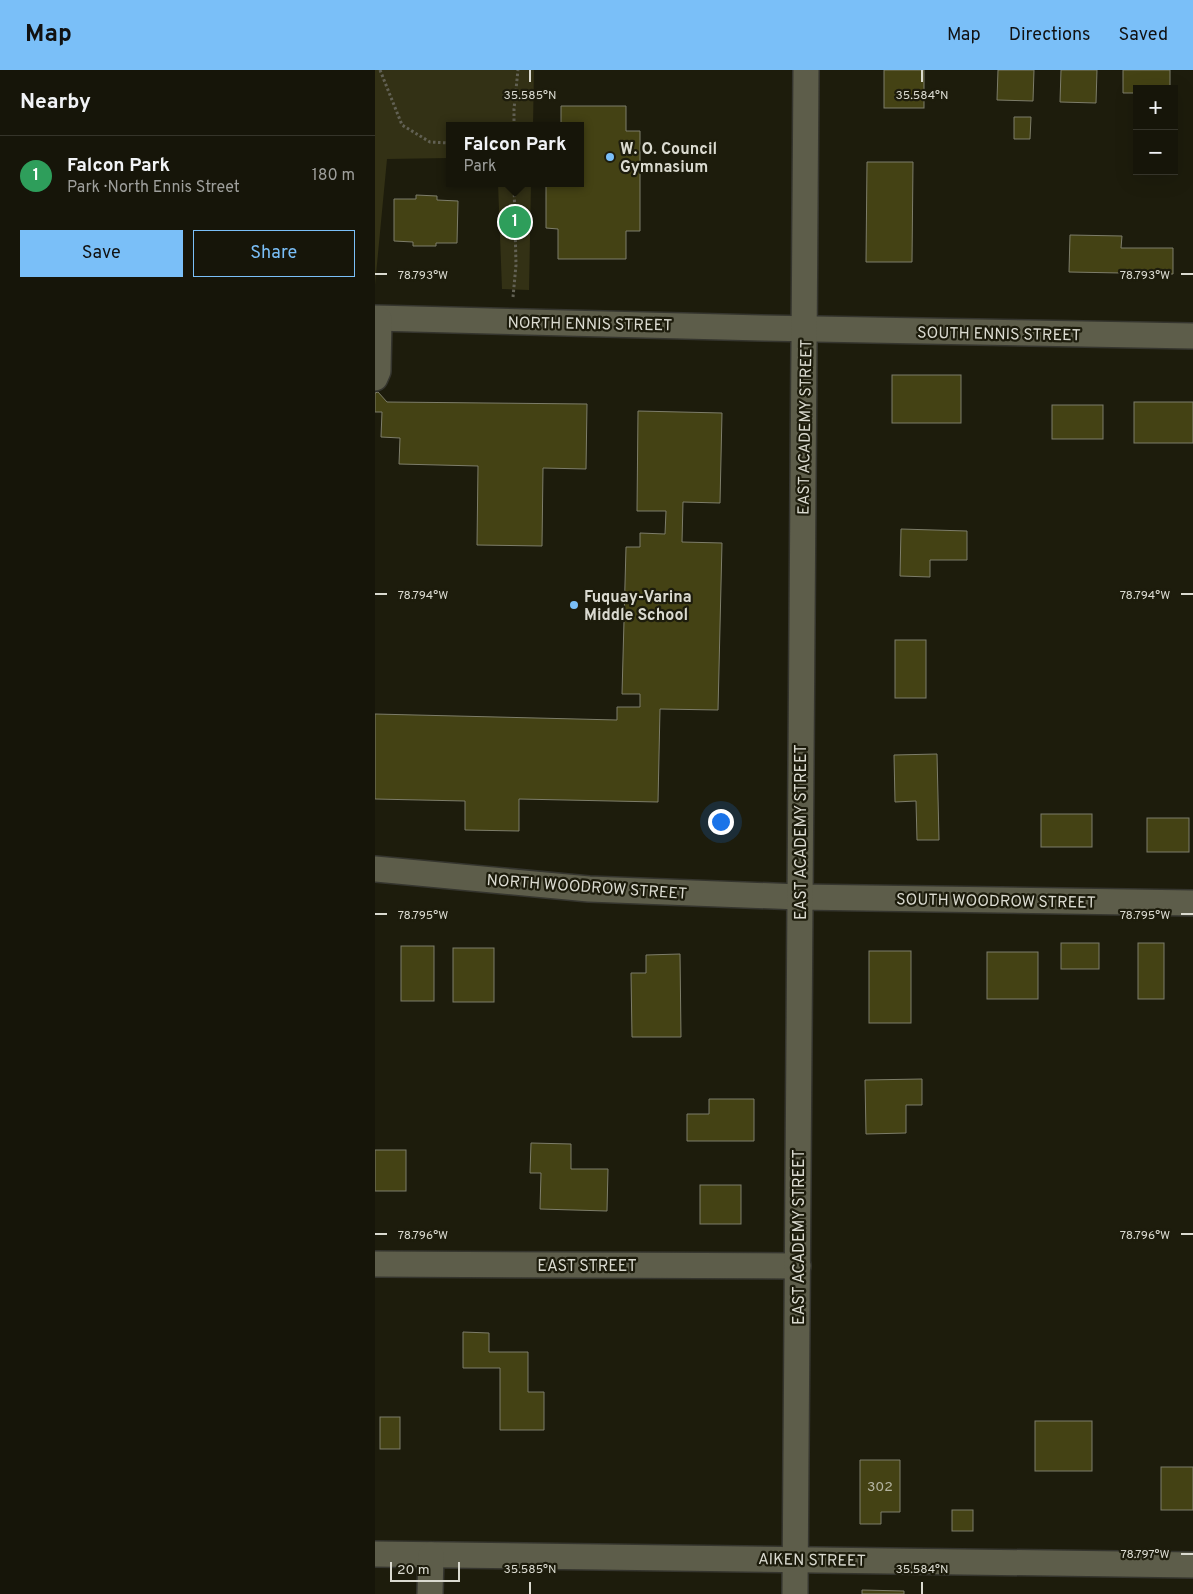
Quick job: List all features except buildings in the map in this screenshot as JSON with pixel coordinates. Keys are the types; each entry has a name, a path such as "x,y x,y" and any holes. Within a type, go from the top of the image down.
{"street":[{"name":"EAST ACADEMY STREET","path":"795,1594 806,70"},
{"name":"NORTH ENNIS STREET","path":"377,318 805,328"},
{"path":"375,378 378,371 377,318"},
{"name":"SOUTH ENNIS STREET","path":"805,328 1193,336"},
{"name":"NORTH WOODROW STREET","path":"375,870 589,889 799,897"},
{"name":"SOUTH WOODROW STREET","path":"799,897 1193,903"},
{"name":"EAST STREET","path":"375,1264 798,1266"},
{"name":"AIKEN STREET","path":"375,1554 795,1558 1193,1565"},
{"path":"431,1555 431,1594"}],"path":[{"path":"381,70 402,125 430,142 446,143"},
{"path":"513,122 518,70"},
{"path":"513,297 516,265 514,187"}],"shaded area":[{"path":"375,70 534,70 533,122 446,122 446,158 387,159 375,285"},
{"path":"498,187 531,187 529,290 502,289"}],"place":[{"name":"W. O. Council Gymnasium","path":"610,157"},
{"name":"Falcon Park","path":"515,222"},
{"name":"Fuquay-Varina Middle School","path":"574,605"}]}
